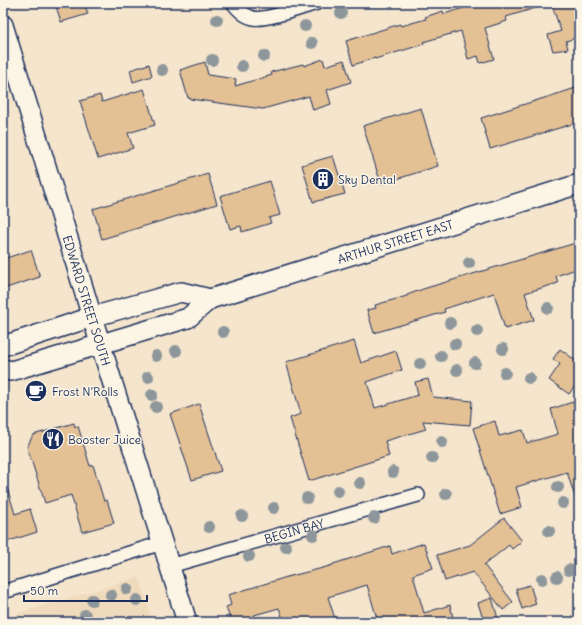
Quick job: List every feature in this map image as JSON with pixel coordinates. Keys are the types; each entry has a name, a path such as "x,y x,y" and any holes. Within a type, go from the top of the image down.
{"main road":[{"name":"EDWARD STREET SOUTH","path":"3,25 187,622"},
{"name":"ARTHUR STREET EAST","path":"3,369 11,371 188,318 210,299 579,184"},
{"path":"3,346 92,317 181,292 210,299"}],"street":[{"path":"233,3 238,10 253,18 274,16 317,3"},
{"name":"BEGIN BAY","path":"170,566 418,495"},
{"path":"3,592 162,543"}],"shaded area":[{"path":"139,577 153,622 3,622 3,618"}],"building":[{"path":"55,3 84,3 88,14 61,22"},
{"path":"469,3 542,3 542,6 506,17 507,21 485,28 494,59 480,63 478,56 468,59 461,31 423,42 424,44 353,65 346,41 400,24 401,26 426,19 425,17 443,11 444,14 470,6"},
{"path":"551,3 579,3 579,37 566,41 568,49 553,51 548,35 561,31"},
{"path":"323,59 325,66 344,60 351,82 327,90 331,104 313,110 309,96 263,109 190,99 188,98 180,70 205,62 208,75 236,79 235,86 272,75 271,72 303,64 304,66"},
{"path":"149,64 152,76 133,82 130,70"},
{"path":"579,87 579,122 490,149 481,118"},
{"path":"144,89 155,125 128,133 133,148 98,159 80,101 100,95 102,102"},
{"path":"421,108 438,166 381,184 363,126"},
{"name":"Sky Dental","path":"333,156 345,194 313,202 302,165"},
{"path":"208,174 217,204 102,239 93,209"},
{"path":"270,181 280,215 269,218 271,223 242,232 241,226 230,229 220,196"},
{"path":"579,242 579,268 556,276 558,283 525,293 534,320 505,329 494,293 444,309 445,312 374,333 367,310 376,308 375,305"},
{"path":"31,250 40,277 3,289 3,259"},
{"path":"354,341 361,363 396,351 402,370 367,382 375,408 418,395 415,382 428,379 433,397 472,401 470,425 423,421 426,429 385,441 389,456 309,481 290,418 301,414 286,362"},
{"path":"560,349 579,363 579,380 569,394 549,380 560,364 553,359"},
{"path":"573,402 579,422 579,500 576,500 567,472 516,487 522,507 500,514 473,428 495,421 499,436 523,430 527,443 558,434 551,409"},
{"path":"199,404 221,471 192,480 170,414"},
{"path":"74,423 75,427 78,426 90,466 93,465 104,501 107,500 114,523 82,532 71,495 45,503 27,447 33,435"},
{"path":"3,484 6,484 15,514 30,509 37,532 6,542 3,535"},
{"path":"504,518 522,541 512,549 509,545 484,565 513,602 503,610 473,572 445,581 437,555 470,545"},
{"path":"424,543 433,568 413,575 424,613 450,605 454,622 378,622 367,585 328,597 336,622 284,622 279,608 254,615 256,622 231,622 226,607 231,605 228,595 333,565 390,546 392,554"},
{"path":"530,585 536,604 522,609 516,589"},
{"path":"492,598 499,622 484,622 478,603"}],"place":[{"name":"Sky Dental","path":"323,179"},
{"name":"Frost N’Rolls","path":"36,391"},
{"name":"Booster Juice","path":"53,439"}]}
